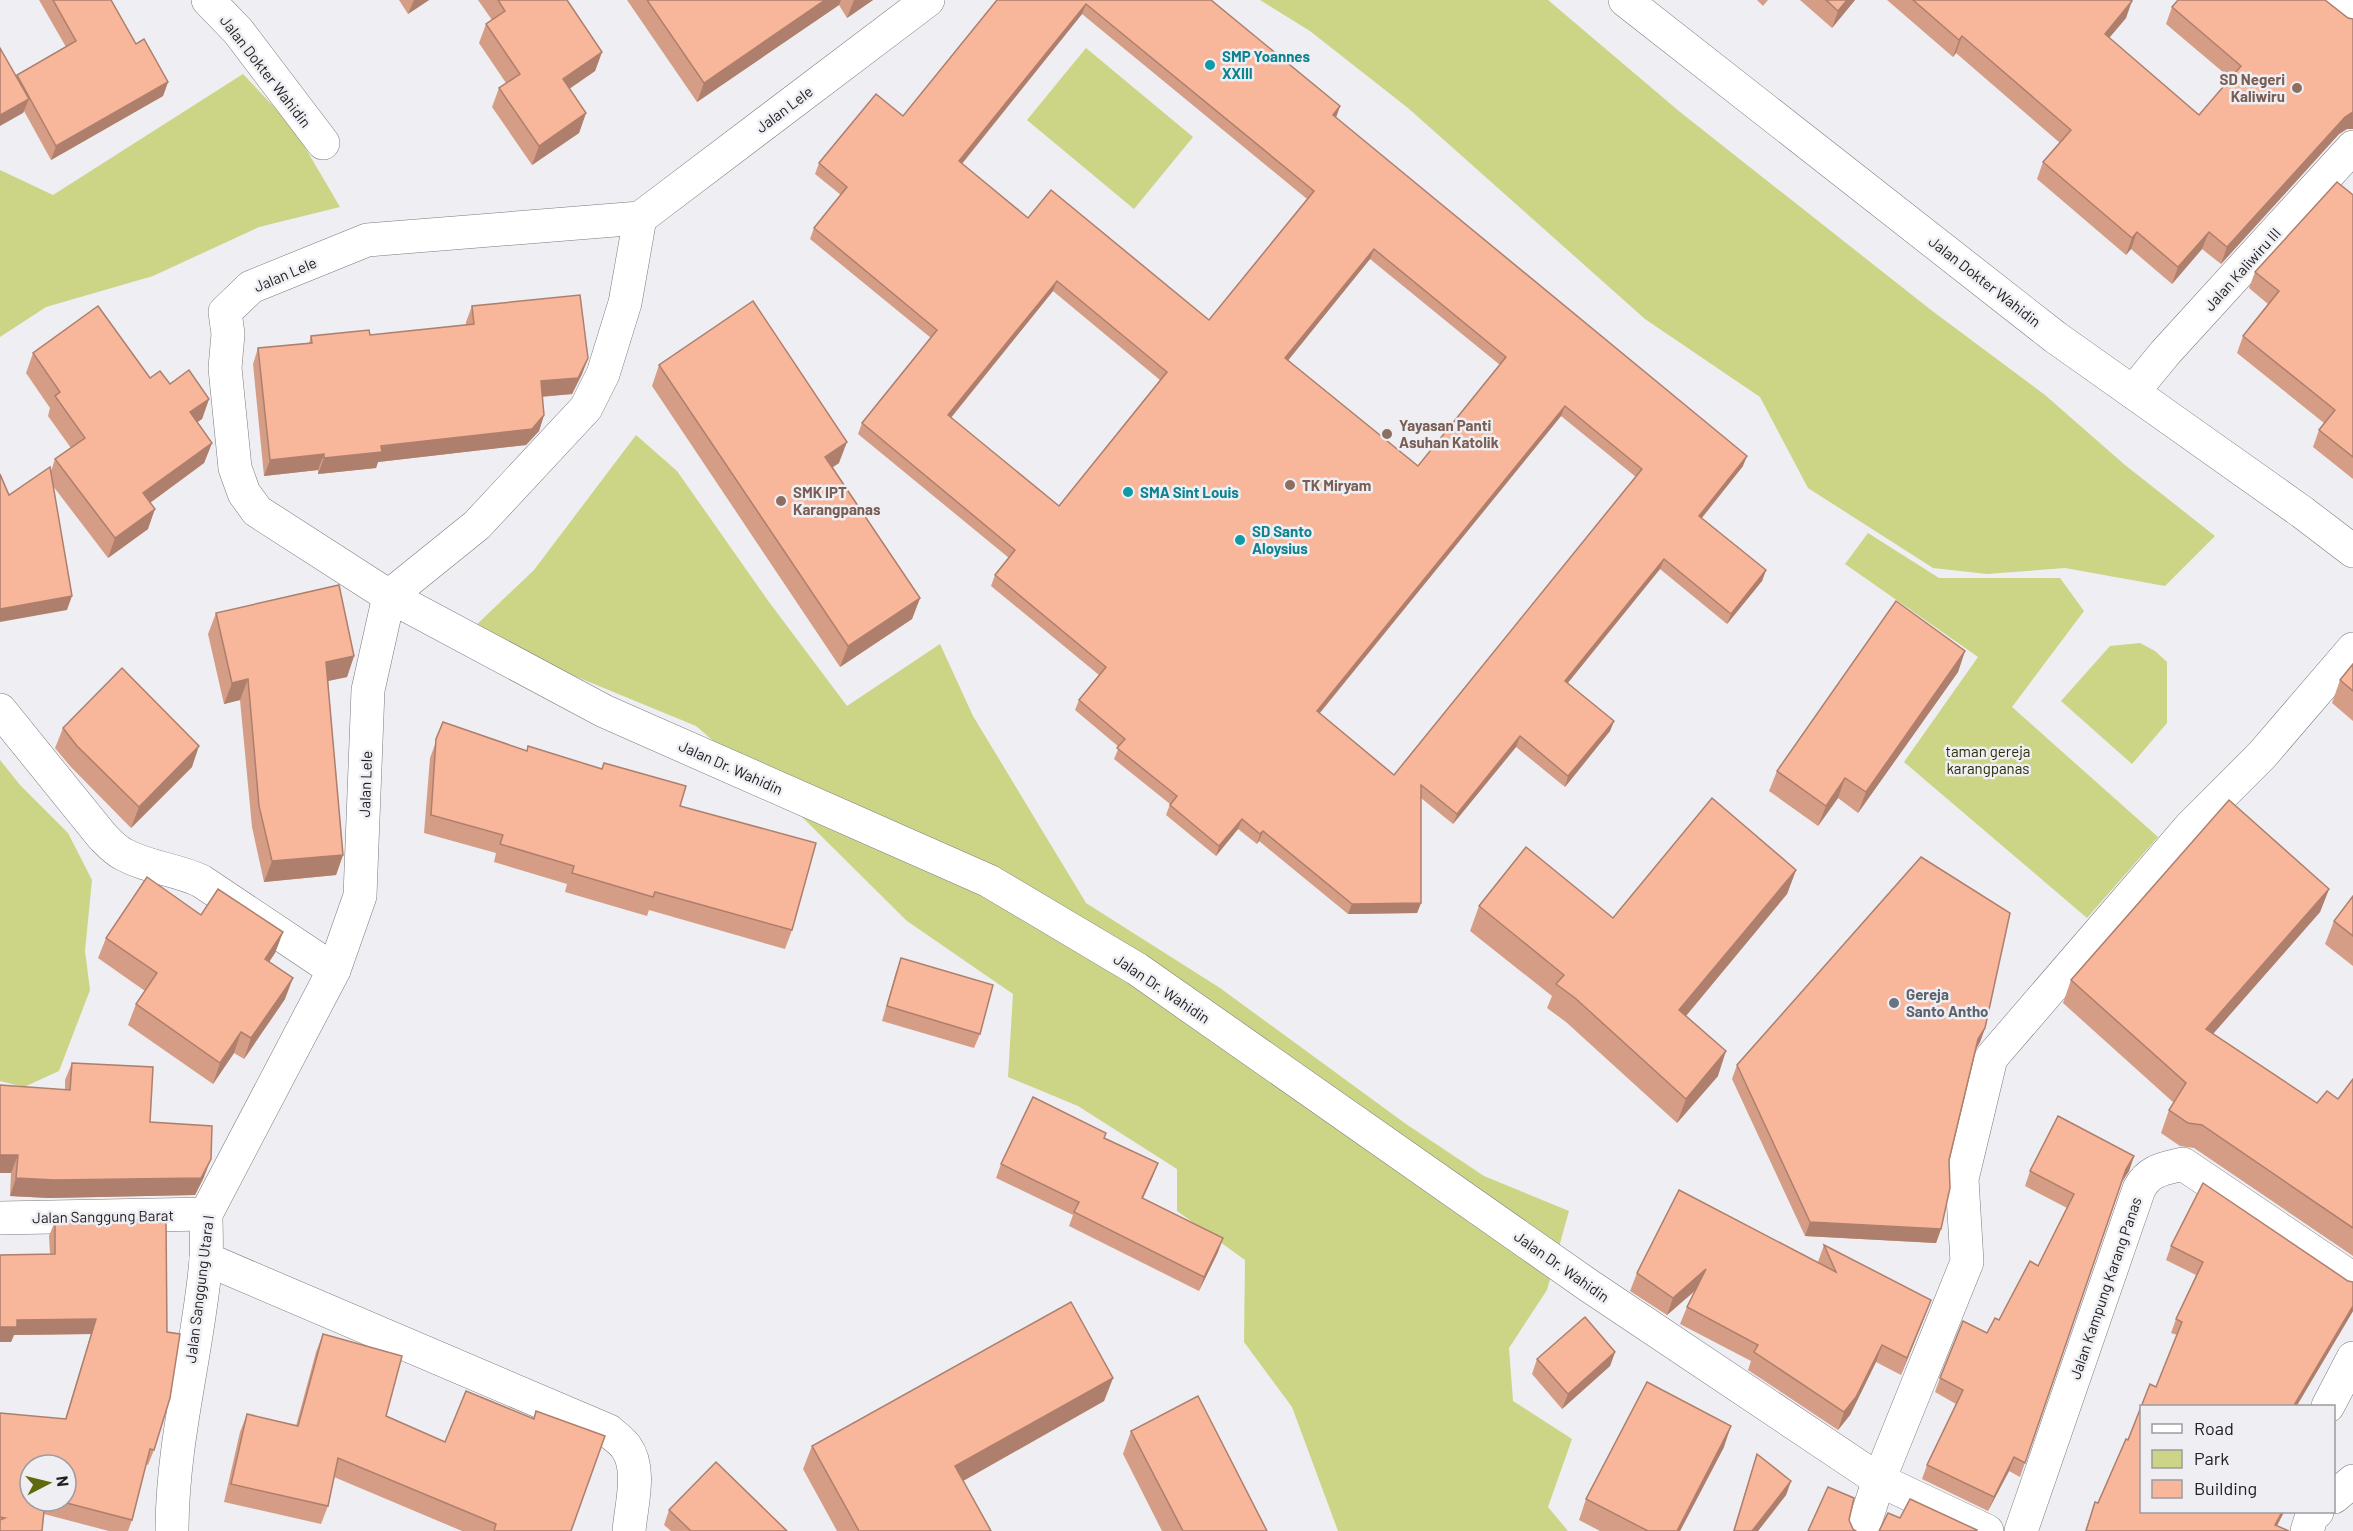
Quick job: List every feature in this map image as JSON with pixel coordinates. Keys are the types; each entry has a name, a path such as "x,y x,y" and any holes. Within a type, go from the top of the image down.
{"main road":[{"name":"Jalan Dokter Wahidin","path":"208,0 238,31 323,143"},
{"name":"Jalan Lele","path":"334,970 360,896 368,690 388,596 257,511 244,493 235,468 225,368 228,334 225,312 251,287 367,240 640,218 928,0"},
{"name":"Jalan Dokter Wahidin","path":"1625,0 2055,337 2302,512 2353,551"},
{"path":"2328,0 2353,20"},
{"name":"Jalan Kaliwiru III","path":"2133,392 2165,353 2353,147"},
{"path":"388,596 477,525 586,408 603,374 625,303 640,218"},
{"name":"Jalan Dr. Wahidin","path":"388,596 604,711 988,881 1018,898 1137,969 1588,1285 1879,1480"},
{"path":"1862,1531 1879,1480 1967,1262 1962,1179 1991,1058 2190,827 2262,755 2353,649"},
{"path":"0,710 102,836 121,853 151,866 186,874 201,881 334,970"},
{"name":"Jalan Sanggung Utara I","path":"172,1531 172,1509 181,1433 206,1259 206,1214 334,970"},
{"name":"Jalan Kampung Karang Panas","path":"2021,1531 2135,1200 2145,1177 2158,1170 2183,1164 2353,1279"},
{"name":"Jalan Sanggung Barat","path":"0,1218 206,1214"},
{"path":"206,1259 609,1431 626,1447 633,1461 634,1477 629,1531"},
{"path":"2329,1405 2353,1358"},
{"path":"1879,1480 1988,1531"},
{"path":"2335,1497 2353,1481"}],"green space":[{"path":"1260,0 1548,0 1680,112 1931,310 2045,395 2125,465 2215,536 2165,586 2065,568 1987,574 1933,568 1808,488 1760,397 1645,319 1408,108 1310,31"},
{"path":"1086,48 1193,137 1134,209 1027,120"},
{"path":"243,74 293,127 340,207 259,227 153,276 46,307 0,337 0,170 53,195"},
{"path":"636,435 677,471 769,602 847,706 940,644 973,716 1086,903 1220,988 1406,1124 1484,1176 1569,1211 1547,1290 1509,1348 1513,1401 1572,1439 1548,1507 1568,1531 1338,1531 1292,1407 1244,1342 1245,1260 1177,1211 1177,1169 1078,1106 1008,1077 1013,994 907,921 802,817 696,726 543,663 471,630 534,570"},
{"name":"taman gereja karangpanas","path":"1868,533 1939,578 2060,578 2084,611 2012,707 2158,837 2087,918 1904,762 1978,657 1845,564"},
{"path":"2140,643 2155,651 2167,662 2167,723 2132,764 2061,701 2110,646"},
{"path":"0,760 20,785 68,833 92,880 85,951 90,990 59,1071 24,1087 0,1081"}],"building":[{"path":"53,0 111,0 136,44 144,39 168,82 56,146 17,75 76,41"},
{"path":"498,0 567,0 602,52 563,79 586,113 539,146 499,88 520,74 486,24 505,11"},
{"path":"647,0 825,0 704,83"},
{"path":"997,0 1211,0 1340,106 1333,115 1747,456 1699,516 1766,570 1731,614 1664,559 1565,681 1614,721 1568,776 1520,736 1457,814 1421,785 1421,903 1352,904 1263,831 1260,834 1242,819 1219,846 1170,805 1177,796 1117,748 1125,739 1079,700 1106,667 995,575 1015,550 862,423 937,330 814,228 847,187 819,163 876,94 903,116","holes":["1086,4 1314,191 1209,320 1051,190 1028,218 959,161","1374,249 1506,357 1418,466 1285,358","1057,281 1167,372 1059,506 948,415","1565,406 1642,469 1394,775 1317,711"]},
{"path":"1826,0 1847,0 1838,11"},
{"path":"1913,0 2130,0 2132,1 2105,34 2199,115 2241,66 2172,7 2178,0 2325,0 2348,18 2353,19 2353,112 2345,117 2227,247 2209,232 2178,267 2137,232 2132,238 2043,162 2071,130 1962,36 1959,40"},
{"path":"0,48 29,99 0,115"},
{"path":"2337,182 2353,195 2353,457 2319,430 2335,410 2243,336 2279,291 2255,272"},
{"path":"580,295 588,358 578,378 541,381 544,415 532,429 381,446 382,452 324,458 324,454 270,460 258,348 312,343 311,336 369,330 370,335 474,324 472,306"},
{"name":"SMK IPT Karangpanas","path":"753,301 847,442 825,457 920,598 848,646 659,365"},
{"path":"98,306 150,378 160,371 170,384 189,370 209,399 190,412 212,443 143,493 155,509 115,538 55,459 85,438 55,396 60,392 33,353"},
{"path":"50,467 72,596 0,609 0,474 9,495"},
{"path":"339,585 354,656 326,662 343,855 272,861 259,806 248,679 232,683 216,613"},
{"path":"1896,601 1965,651 1866,792 1845,778 1826,806 1777,771"},
{"path":"2353,664 2353,691 2340,680"},
{"path":"122,668 199,746 139,807 77,746 63,728"},
{"path":"443,722 527,751 528,746 602,769 604,763 686,786 680,806 816,843 792,930 655,892 653,897 572,873 574,866 500,844 503,835 431,815 436,739"},
{"path":"1712,798 1796,870 1679,1010 1726,1051 1686,1099 1575,998 1556,984 1564,975 1479,906 1526,847 1613,918"},
{"path":"2229,800 2329,889 2206,1029 2317,1103 2327,1091 2338,1099 2353,1079 2353,1228 2202,1125 2188,1123 2169,1110 2186,1083 2071,980"},
{"name":"Gereja Santo Antho","path":"1921,857 2010,913 1985,1028 1978,1039 1949,1160 1950,1188 1941,1229 1810,1222 1737,1065"},
{"path":"147,877 201,915 218,889 283,932 265,959 293,978 251,1038 241,1032 220,1063 136,1004 157,973 106,938"},
{"path":"2353,896 2353,936 2334,921"},
{"path":"901,958 993,985 980,1034 887,1006"},
{"path":"72,1063 153,1067 150,1122 212,1126 211,1159 201,1178 55,1180 16,1178 18,1155 0,1155 0,1085 70,1090"},
{"path":"1033,1097 1106,1133 1104,1138 1158,1163 1142,1198 1223,1238 1204,1277 1074,1212 1079,1202 1001,1164"},
{"path":"2058,1116 2134,1156 2126,1169 2025,1463 2014,1457 1994,1497 1927,1465 1963,1390 1940,1378 1963,1321 1987,1333 1995,1318 1999,1320 2030,1261 2038,1266 2074,1194 2030,1171"},
{"path":"2203,1183 2348,1281 2353,1282 2353,1306 2294,1405 2142,1405 2150,1384 2156,1387 2182,1322 2176,1319 2203,1262 2171,1246"},
{"path":"1679,1190 1836,1272 1824,1245 1931,1300 1907,1358 1882,1345 1856,1397 1844,1412 1754,1352 1758,1345 1687,1307 1706,1269 1673,1298 1637,1273"},
{"path":"166,1219 167,1332 180,1334 170,1398 154,1450 150,1449 132,1520 78,1506 78,1453 18,1453 18,1513 44,1513 42,1531 0,1531 0,1520 5,1518 0,1517 0,1413 66,1419 96,1319 17,1320 17,1327 0,1327 0,1255 55,1254 55,1221"},
{"path":"1071,1302 1113,1378 955,1466 991,1531 859,1531 812,1446"},
{"path":"1585,1317 1615,1352 1568,1394 1537,1359"},
{"path":"323,1334 402,1356 386,1416 445,1442 466,1391 534,1419 536,1411 605,1436 571,1531 494,1531 496,1524 338,1458 328,1506 231,1484 247,1414 298,1426"},
{"path":"1647,1382 1731,1426 1677,1531 1648,1531 1586,1499"},
{"path":"1198,1396 1267,1531 1183,1531 1131,1431"},
{"path":"2140,1409 2140,1513 2281,1513 2275,1525 2289,1531 2086,1531 2095,1502 2098,1503 2126,1439 2128,1440"},
{"path":"1757,1454 1791,1481 1752,1531 1734,1531"},
{"path":"716,1462 787,1531 691,1531 669,1510"},
{"path":"1828,1487 1854,1498 1849,1520 1856,1531 1808,1531"},
{"path":"1910,1499 1977,1530 1879,1531 1888,1513 1900,1518"}],"place":[{"name":"SMP Yoannes XXIII","path":"1210,65"},
{"name":"SD Negeri Kaliwiru","path":"2297,88"},
{"name":"Yayasan Panti Asuhan Katolik","path":"1387,434"},
{"name":"TK Miryam","path":"1290,485"},
{"name":"SMA Sint Louis","path":"1128,492"},
{"name":"SMK IPT Karangpanas","path":"781,501"},
{"name":"SD Santo Aloysius","path":"1240,540"},
{"name":"Gereja Santo Antho","path":"1894,1003"}]}
